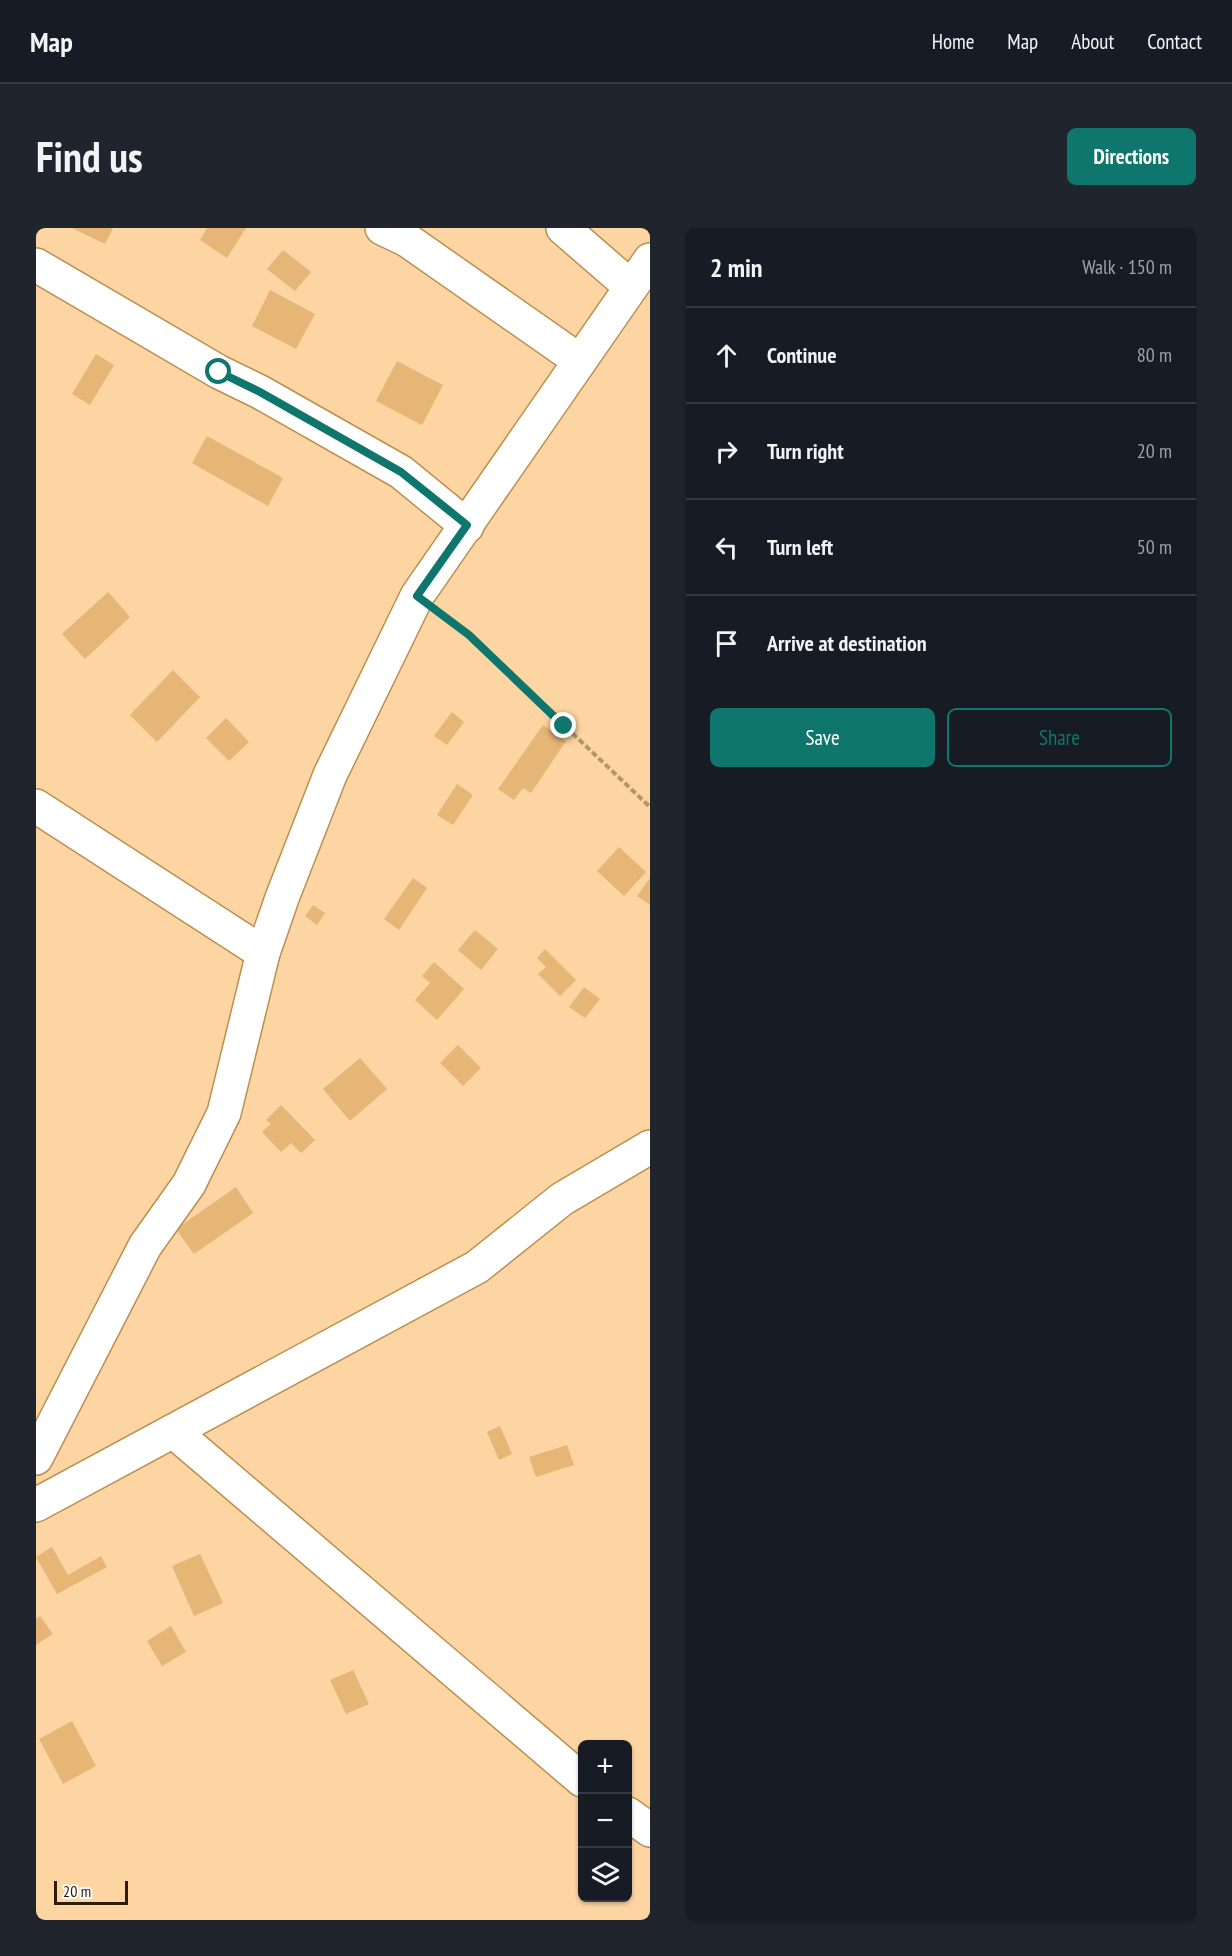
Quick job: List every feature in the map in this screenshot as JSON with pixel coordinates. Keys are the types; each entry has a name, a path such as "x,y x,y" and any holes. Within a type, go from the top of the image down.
{"street":[{"path":"382,228 407,240 580,361"},
{"path":"563,228 631,287"},
{"path":"36,1458 145,1246 189,1185 224,1113 262,953 282,898 330,776 417,596 650,260"},
{"path":"36,265 219,372 260,392 401,472 467,525"},
{"path":"36,806 262,953"},
{"path":"36,1505 477,1267 562,1199 650,1146"},
{"path":"173,1431 578,1777"},
{"path":"632,1817 650,1830"}],"path":[{"path":"417,596 469,635 650,807"}],"building":[{"path":"72,228 113,228 105,244"},
{"path":"207,228 246,228 227,258 200,240"},
{"path":"283,250 311,272 295,291 267,269"},
{"path":"270,290 315,314 296,349 252,326"},
{"path":"96,354 114,365 90,405 72,394"},
{"path":"397,361 443,385 422,425 376,401"},
{"path":"207,436 283,478 268,506 192,463"},
{"path":"108,592 130,617 85,659 62,634"},
{"path":"173,670 200,697 157,742 130,715"},
{"path":"452,712 464,722 447,745 434,736"},
{"path":"226,718 249,742 229,761 206,738"},
{"path":"543,725 566,741 531,793 523,788 514,800 498,789"},
{"path":"457,784 473,795 453,825 437,815"},
{"path":"619,847 646,872 624,896 597,871"},
{"path":"413,878 427,888 399,930 384,919"},
{"path":"650,878 650,905 637,896"},
{"path":"313,905 325,913 317,925 305,916"},
{"path":"475,930 498,949 481,970 458,950"},
{"path":"545,949 576,980 560,996 538,974 546,967 537,958"},
{"path":"434,962 464,989 437,1020 415,1000 430,983 422,976"},
{"path":"584,987 600,999 585,1018 569,1007"},
{"path":"458,1045 481,1068 463,1086 440,1063"},
{"path":"360,1058 387,1089 350,1121 323,1089"},
{"path":"281,1105 315,1140 301,1153 291,1143 281,1152 262,1132 271,1124 266,1120"},
{"path":"236,1187 253,1213 194,1254 176,1229"},
{"path":"500,1426 512,1454 499,1460 487,1432"},
{"path":"567,1445 574,1465 536,1477 529,1457"},
{"path":"52,1547 68,1575 101,1556 107,1567 57,1594 36,1557"},
{"path":"200,1554 223,1603 194,1616 172,1566"},
{"path":"40,1616 53,1634 36,1645 36,1619"},
{"path":"171,1626 186,1652 162,1666 147,1641"},
{"path":"353,1670 369,1704 346,1714 330,1680"},
{"path":"72,1721 96,1766 63,1784 39,1739"}],"route":[{"path":"219,372 260,392 401,472 467,525 417,596 469,635 564,726"}]}
